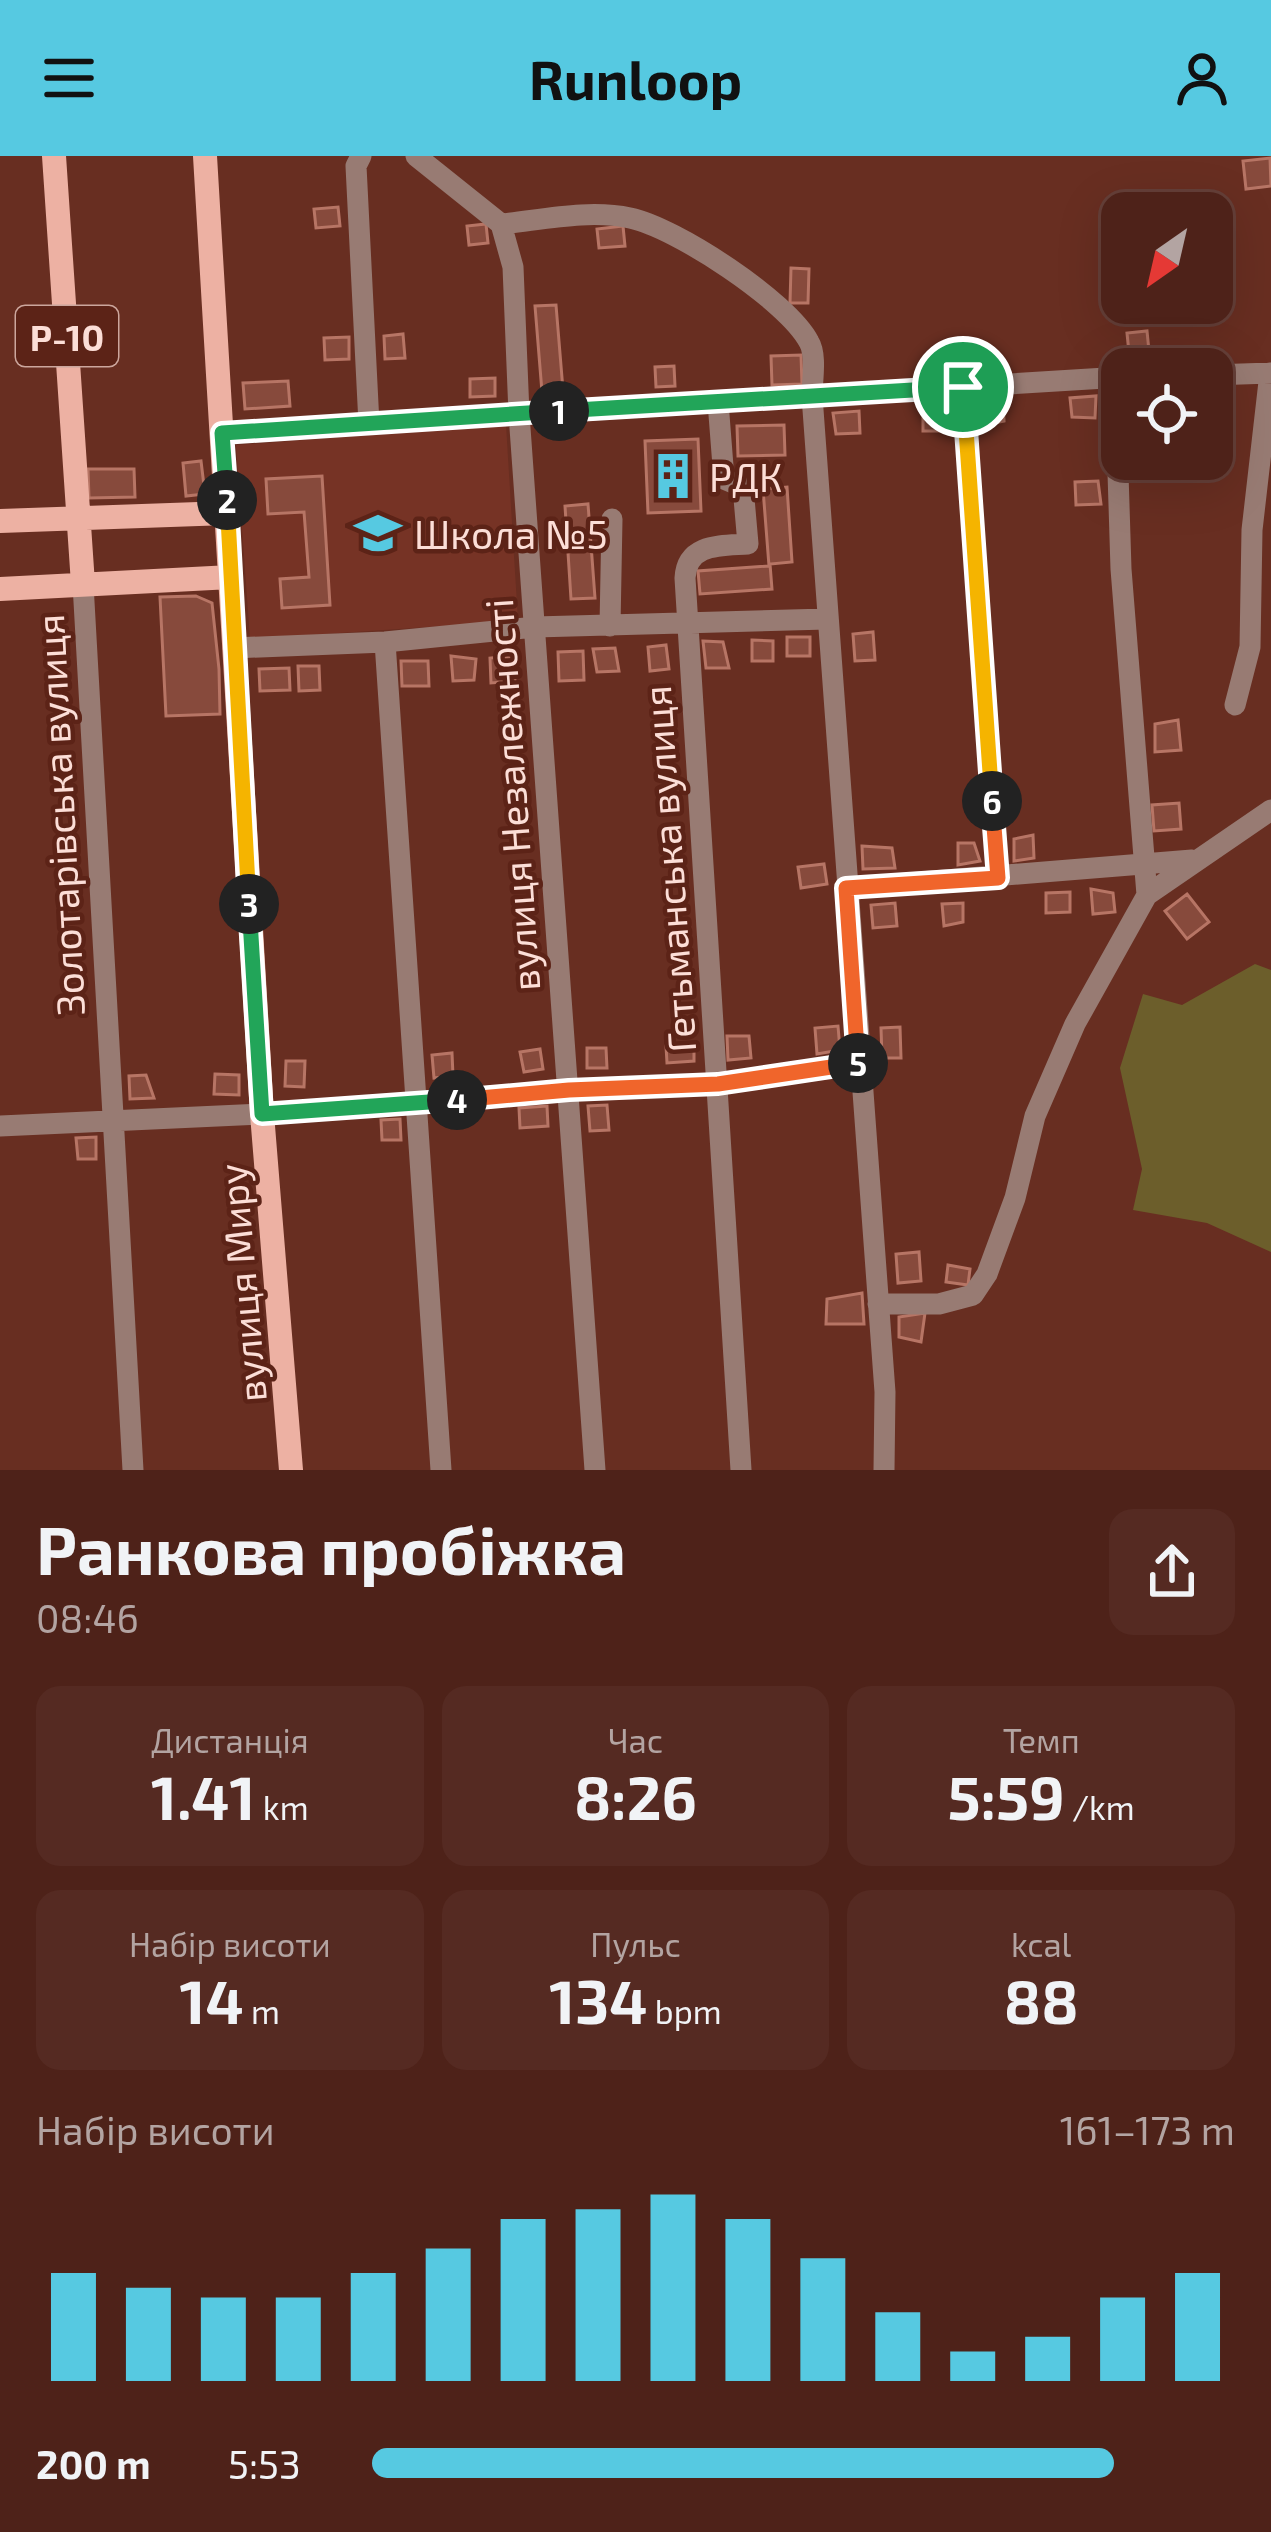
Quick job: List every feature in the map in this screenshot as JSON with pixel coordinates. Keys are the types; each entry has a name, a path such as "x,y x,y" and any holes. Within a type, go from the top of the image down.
{"main road":[{"name":"Золотарівська вулиця","path":"54,156 83,584"},
{"name":"вулиця Миру","path":"205,156 262,1114 291,1470"},
{"path":"0,521 227,513"},
{"path":"0,589 231,578"}],"street":[{"path":"361,156 356,166 369,424"},
{"path":"416,156 501,224 586,216 631,218 674,238 760,288 812,346 858,1064 885,1392 884,1470"},
{"name":"вулиця Незалежності","path":"501,224 513,267 519,414 595,1470"},
{"path":"1233,374 1270,373 1262,536 1250,647 1235,705"},
{"path":"222,433 1101,378"},
{"path":"963,387 998,878"},
{"name":"Гетьманська вулиця","path":"718,402 724,479 743,487 748,544 711,546 693,554 686,565 742,1470"},
{"path":"1120,480 1121,569 1147,895"},
{"path":"610,626 612,519"},
{"name":"Золотарівська вулиця","path":"83,584 133,1470"},
{"path":"233,649 385,642 536,627 827,619"},
{"path":"385,642 441,1470"},
{"path":"878,1304 939,1304 973,1295 1015,1198 1035,1116 1075,1024 1147,895 1271,810"},
{"path":"846,888 1201,860"},
{"path":"0,1126 718,1084 858,1064"}],"shaded area":[{"name":"Школа №5","path":"506,425 518,621 250,639 236,445"},
{"path":"1255,964 1271,970 1271,1252 1207,1223 1133,1210 1142,1169 1120,1068 1143,994 1182,1005"}],"building":[{"path":"1270,158 1271,186 1246,189 1243,161"},
{"path":"338,207 340,226 316,228 314,209"},
{"path":"486,224 488,243 469,245 467,226"},
{"path":"623,226 625,246 599,248 597,229"},
{"path":"791,268 809,269 808,303 790,303"},
{"path":"556,305 563,390 542,392 535,306"},
{"path":"1147,331 1149,348 1128,348 1127,333"},
{"path":"403,334 405,358 385,359 384,336"},
{"path":"349,337 349,359 325,360 324,338"},
{"path":"955,340 977,341 977,365 954,365"},
{"path":"801,355 802,384 772,385 771,356"},
{"path":"674,366 675,386 656,387 655,367"},
{"path":"495,378 495,396 470,397 470,379"},
{"path":"288,381 290,406 245,409 243,383"},
{"path":"1096,396 1095,418 1072,417 1070,398"},
{"path":"1003,401 1004,421 985,425 982,404"},
{"path":"945,409 946,431 923,431 923,410"},
{"path":"859,411 860,433 836,434 833,413"},
{"path":"784,425 785,455 738,456 737,426"},
{"name":"РДК","path":"698,439 701,511 648,513 645,441"},
{"path":"201,461 205,494 186,496 183,463"},
{"path":"88,469 134,469 135,497 89,498"},
{"path":"322,476 330,605 282,608 280,579 309,577 304,512 268,514 266,479"},
{"path":"1098,481 1101,504 1076,505 1075,482"},
{"path":"787,487 792,562 770,564 772,589 700,594 698,571 769,566 763,489"},
{"path":"588,504 595,598 571,599 565,506"},
{"path":"196,596 212,603 220,714 166,716 160,597"},
{"path":"873,632 875,660 855,661 853,634"},
{"path":"787,637 810,637 810,656 787,656"},
{"path":"752,640 773,641 773,661 752,661"},
{"path":"703,641 723,642 729,668 706,668"},
{"path":"666,645 669,669 650,671 648,647"},
{"path":"615,648 619,671 597,672 593,649"},
{"path":"583,651 584,680 559,681 558,652"},
{"path":"451,656 476,659 474,680 453,681"},
{"path":"513,656 515,681 491,683 490,658"},
{"path":"401,661 428,661 429,686 402,686"},
{"path":"298,666 319,666 320,690 299,691"},
{"path":"289,668 290,690 260,691 259,669"},
{"path":"1178,720 1181,750 1155,752 1155,724"},
{"path":"1179,803 1181,829 1154,831 1152,805"},
{"path":"1033,835 1034,858 1014,861 1014,839"},
{"path":"958,843 974,843 980,861 958,865"},
{"path":"862,846 892,848 895,868 863,869"},
{"path":"824,864 827,884 801,888 798,867"},
{"path":"1091,889 1113,893 1115,912 1093,914"},
{"path":"1070,892 1070,912 1046,913 1046,893"},
{"path":"1187,894 1209,922 1187,939 1165,911"},
{"path":"895,903 897,926 873,928 871,905"},
{"path":"963,903 963,922 944,926 942,904"},
{"path":"838,1026 840,1050 817,1054 815,1028"},
{"path":"900,1027 901,1058 882,1058 881,1028"},
{"path":"727,1036 749,1036 751,1058 728,1060"},
{"path":"694,1044 694,1061 667,1063 666,1046"},
{"path":"587,1048 606,1048 607,1068 587,1068"},
{"path":"540,1049 543,1069 524,1072 520,1052"},
{"path":"452,1053 453,1076 434,1078 432,1055"},
{"path":"286,1061 305,1061 304,1087 285,1086"},
{"path":"215,1074 239,1075 239,1095 214,1094"},
{"path":"146,1075 154,1098 130,1099 129,1076"},
{"path":"607,1105 609,1130 590,1131 588,1106"},
{"path":"547,1106 548,1126 520,1128 519,1108"},
{"path":"400,1119 401,1140 382,1140 381,1120"},
{"path":"96,1137 96,1159 78,1159 76,1138"},
{"path":"919,1252 921,1281 898,1283 896,1254"},
{"path":"948,1265 970,1269 968,1285 946,1282"},
{"path":"862,1293 864,1324 826,1324 827,1299"},
{"path":"925,1313 921,1342 899,1337 899,1317"}],"place":[{"name":"РДК","path":"673,476"},
{"name":"Школа №5","path":"378,533"}],"route":[{"path":"963,387 998,878 846,888 858,1064 718,1084 569,1090 262,1114 222,433 963,387"}]}
